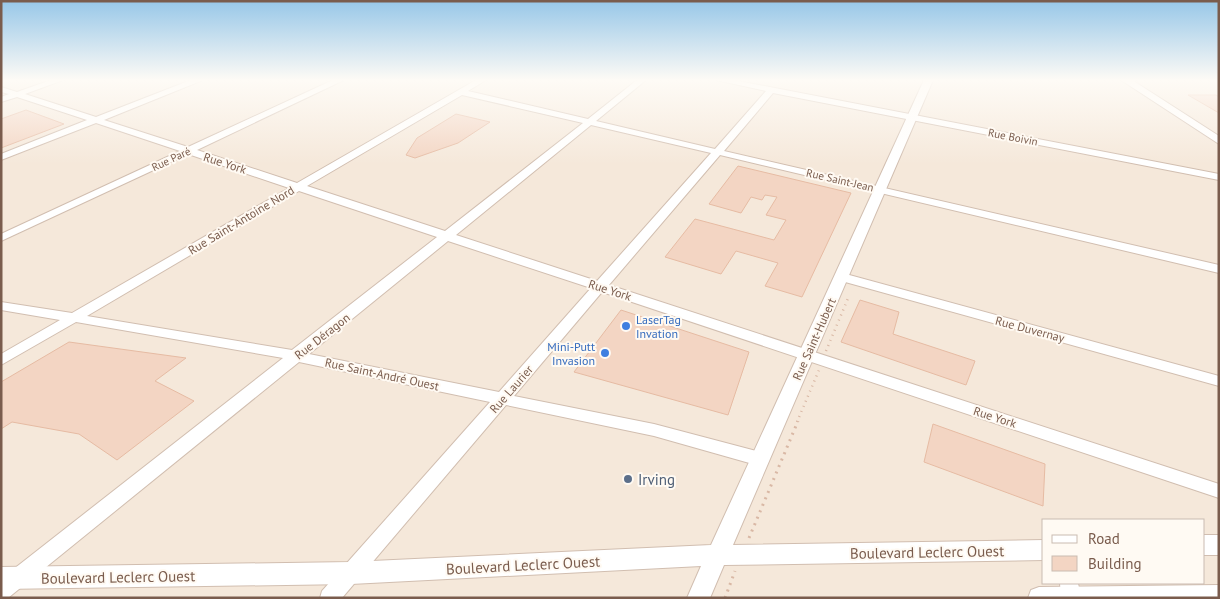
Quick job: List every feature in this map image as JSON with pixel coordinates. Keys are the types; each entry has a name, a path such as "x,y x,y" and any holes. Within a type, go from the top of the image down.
{"street":[{"name":"Rue York","path":"59,108 1219,491"},
{"path":"1,157 118,108"},
{"path":"1,151 122,108"},
{"name":"Rue Paré","path":"1,238 281,108"},
{"name":"Rue Saint-Antoine Nord","path":"1,360 433,108"},
{"name":"Rue Saint-Jean","path":"530,108 1219,269"},
{"name":"Rue Déragon","path":"6,582 296,356 607,108"},
{"name":"Rue Laurier","path":"329,598 755,108"},
{"name":"Rue Boivin","path":"865,108 1219,177"},
{"name":"Rue Saint-Hubert","path":"698,598 917,108"},
{"path":"1168,108 1219,141"},
{"name":"Rue Duvernay","path":"842,277 1219,381"},
{"name":"Rue Saint-André Ouest","path":"1,306 296,356 654,430 760,459"},
{"path":"1205,545 1219,545"},
{"name":"Boulevard Leclerc Ouest","path":"6,582 351,573 717,556 1042,550"},
{"path":"1039,598 1070,592 1219,596"}],"shaded area":[{"path":"1,108 1219,108 1219,598 1,598"}],"building":[{"path":"1210,108 1219,108 1219,113"},
{"path":"26,110 64,124 1,148 1,119"},
{"path":"456,114 490,122 458,143 415,158 406,155 417,138"},
{"path":"738,166 851,193 802,297 765,286 778,263 736,251 721,274 665,257 695,219 774,240 786,220 766,215 777,197 765,195 762,200 751,197 741,213 709,204"},
{"path":"860,300 899,312 893,334 975,361 966,385 841,342"},
{"path":"621,310 749,352 728,415 574,372"},
{"path":"69,342 186,358 155,381 194,401 117,460 79,434 12,422 1,429 1,382"},
{"path":"933,424 1045,464 1043,506 924,462"}],"place":[{"name":"LaserTag Invation","path":"626,326"},
{"name":"Mini-Putt Invasion","path":"605,353"},
{"name":"Irving","path":"628,479"}]}
